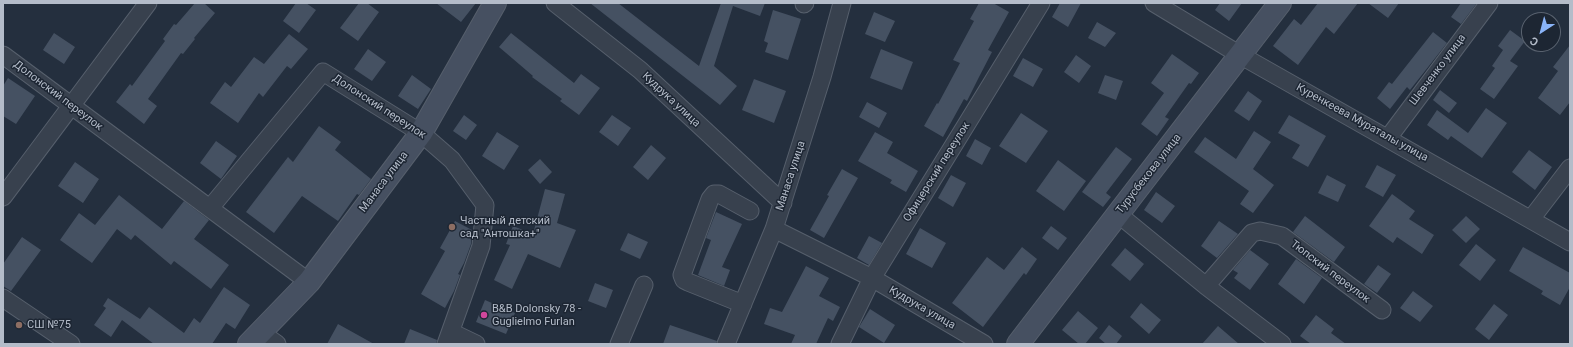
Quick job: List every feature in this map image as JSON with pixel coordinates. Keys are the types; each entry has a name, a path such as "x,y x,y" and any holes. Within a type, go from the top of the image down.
{"street":[{"path":"3,197 148,3"},
{"name":"Манаса улица","path":"262,340 309,282 421,133 495,3"},
{"name":"Кудрука улица","path":"555,3 640,70 783,202"},
{"name":"Манаса улица","path":"726,344 774,229 822,76 842,3"},
{"name":"Офицерский переулок","path":"840,344 872,278 1041,3"},
{"name":"Куренкеева Мураталы улица","path":"1154,3 1240,55 1570,242"},
{"name":"Турусбекова улица","path":"1018,344 1280,3"},
{"name":"Шевченко улица","path":"1388,138 1488,3"},
{"name":"Долонский переулок","path":"3,55 309,282"},
{"name":"Долонский переулок","path":"210,208 323,72 421,133 452,160 485,205 481,246 448,338"},
{"path":"1531,219 1570,168"},
{"path":"743,304 688,282 684,280 682,275 710,199 714,194 719,194 750,211"},
{"path":"1118,214 1206,286 1282,344"},
{"name":"Кудрука улица","path":"774,229 872,278 984,344"},
{"name":"Тюпский переулок","path":"1206,286 1252,233 1260,231 1282,236 1382,310"},
{"path":"619,344 644,286"},
{"path":"3,298 71,344"},
{"path":"448,338 476,344"}],"building":[{"path":"195,3 204,3 215,13 183,54 181,53 148,99 157,106 144,124 116,102 130,84 132,86 165,41 163,39 174,24 176,25"},
{"path":"296,3 306,3 316,10 299,33 283,21"},
{"path":"359,3 367,3 379,12 358,41 340,28"},
{"path":"436,3 476,3 461,22"},
{"path":"590,3 618,3 699,66 721,3 765,3 760,16 733,6 714,66 737,86 720,105"},
{"path":"979,3 993,3 1009,12 988,50 992,52 967,101 964,99 943,137 924,126 937,103 938,104 960,63 953,60 974,21 970,19"},
{"path":"1060,3 1081,3 1068,27 1052,17"},
{"path":"1220,3 1242,3 1229,21 1215,10"},
{"path":"1318,3 1358,3 1334,34 1326,27 1298,65 1273,46 1294,19 1301,25"},
{"path":"1368,3 1399,3 1388,18"},
{"path":"1461,3 1477,3 1461,24 1451,17"},
{"path":"773,10 801,19 788,60 765,52 768,43 764,41"},
{"path":"874,12 895,21 885,42 865,34"},
{"path":"1097,22 1116,33 1105,47 1088,38"},
{"path":"1510,30 1521,38 1521,46 1510,61 1518,66 1494,99 1480,89 1495,68 1492,66 1503,50 1498,46"},
{"path":"1433,32 1447,43 1410,90 1407,87 1390,109 1377,98 1389,82 1392,84"},
{"path":"54,33 75,47 64,64 43,50"},
{"path":"511,33 574,83 581,74 600,88 579,115 560,101 562,99 532,77 533,76 499,47"},
{"path":"289,34 308,49 291,69 287,66 263,97 259,93 238,123 210,103 225,82 231,87 254,57 264,64"},
{"path":"1570,45 1570,102 1560,115 1538,98 1558,71 1553,67"},
{"path":"368,49 386,62 372,81 354,69"},
{"path":"881,49 913,62 902,90 870,78"},
{"path":"1172,54 1199,73 1191,84 1189,83 1165,117 1169,119 1157,136 1141,124 1164,93 1151,83"},
{"path":"1076,55 1091,66 1079,83 1064,72"},
{"path":"1023,58 1043,69 1033,87 1013,76"},
{"path":"412,75 431,89 418,109 398,96"},
{"path":"1105,75 1123,81 1116,100 1098,93"},
{"path":"8,78 35,96 16,124 3,116 3,86"},
{"path":"754,79 786,91 774,123 742,110"},
{"path":"1440,90 1457,103 1449,113 1433,100"},
{"path":"1248,91 1262,101 1249,121 1234,111"},
{"path":"867,102 887,113 879,128 859,117"},
{"path":"1486,108 1507,123 1482,158 1451,136 1448,140 1427,125 1437,110 1468,133"},
{"path":"1021,113 1048,131 1026,163 999,146"},
{"path":"464,115 477,125 466,140 453,131"},
{"path":"612,115 631,128 618,146 599,132"},
{"path":"1289,115 1326,136 1308,167 1292,158 1300,145 1278,133"},
{"path":"319,126 341,142 335,150 371,179 359,195 357,194 338,221 302,196 274,233 246,212 288,157 293,162"},
{"path":"1254,131 1271,142 1253,169 1274,185 1253,213 1240,204 1249,191 1194,152 1205,137 1236,159"},
{"path":"497,132 519,146 504,170 482,156"},
{"path":"875,132 893,142 887,153 918,171 906,192 890,183 892,180 858,161"},
{"path":"975,139 991,148 982,165 966,156"},
{"path":"216,141 237,156 221,179 200,163"},
{"path":"651,145 666,158 648,180 633,167"},
{"path":"1116,147 1132,159 1106,193 1111,197 1103,207 1082,192"},
{"path":"1529,150 1552,167 1535,190 1512,172"},
{"path":"540,159 552,172 540,184 528,170"},
{"path":"1058,160 1086,181 1064,211 1036,191"},
{"path":"75,162 99,179 83,203 58,186"},
{"path":"1377,165 1396,175 1383,197 1365,187"},
{"path":"842,169 858,178 824,238 810,230 829,196 827,195"},
{"path":"951,175 966,183 953,207 938,198"},
{"path":"1327,175 1346,185 1338,202 1318,193"},
{"path":"545,189 565,194 557,223 576,230 560,268 528,254 512,289 494,280 510,245 506,244 513,226 533,234"},
{"path":"1156,192 1175,206 1162,223 1144,210"},
{"path":"1392,194 1415,211 1409,219 1434,235 1422,254 1397,237 1393,243 1369,226"},
{"path":"119,195 162,229 184,201 209,220 194,239 229,265 211,289 174,261 171,265 135,235 131,240 117,229 92,263 60,240 79,213 95,225"},
{"path":"716,212 742,224 722,267 730,270 724,286 698,275 711,240 706,238"},
{"path":"1305,216 1345,247 1334,262 1293,232"},
{"path":"1466,216 1480,229 1466,243 1452,230"},
{"path":"455,221 472,230 471,244 458,274 460,275 454,291 445,308 421,294 445,251 440,248"},
{"path":"1219,221 1238,234 1217,258 1201,246"},
{"path":"1051,226 1067,238 1058,250 1042,238"},
{"path":"920,228 946,243 932,268 906,254"},
{"path":"628,233 648,242 640,259 620,250"},
{"path":"869,236 882,243 869,265 857,258"},
{"path":"22,237 41,250 11,291 3,286 3,264"},
{"path":"1476,244 1496,260 1480,281 1459,265"},
{"path":"1022,247 1037,259 1026,275 1024,273 983,327 952,303 987,257 1004,270"},
{"path":"1523,247 1570,273 1570,287 1560,305 1541,294 1543,291 1509,271"},
{"path":"1125,248 1144,264 1130,281 1111,265"},
{"path":"1250,250 1269,264 1250,290 1234,278 1238,273 1233,270"},
{"path":"1296,259 1322,278 1304,304 1278,284"},
{"path":"1378,265 1391,274 1377,293 1364,284"},
{"path":"806,266 829,278 819,296 840,307 833,321 828,318 816,344 791,344 795,335 764,324 770,308 782,312"},
{"path":"595,283 613,290 606,308 588,301"},
{"path":"224,287 250,305 235,329 226,323 212,344 154,344 122,320 111,337 94,325 106,308 103,306 108,298 140,319 149,307 184,333 194,318 200,323"},
{"path":"1413,291 1433,306 1420,322 1400,308"},
{"path":"485,300 515,313 506,334 476,322"},
{"path":"1141,303 1161,320 1149,334 1130,317"},
{"path":"1494,304 1508,315 1489,340 1475,329"},
{"path":"870,309 895,325 884,343 859,327"},
{"path":"1078,311 1098,328 1085,344 1079,344 1062,330"},
{"path":"1316,315 1334,329 1331,333 1346,344 1311,344 1300,336"},
{"path":"338,324 374,344 327,344"},
{"path":"670,325 717,341 716,344 663,344"},
{"path":"1109,325 1122,336 1116,344 1106,344 1099,338"},
{"path":"1218,326 1239,344 1202,344"},
{"path":"410,329 437,340 436,344 404,344"}],"place":[{"name":"Частный детский сад \"Антошка+\"","path":"452,227"},
{"name":"B&B Dolonsky 78 - Guglielmo Furlan","path":"484,315"},
{"name":"СШ №75","path":"19,325"}]}
